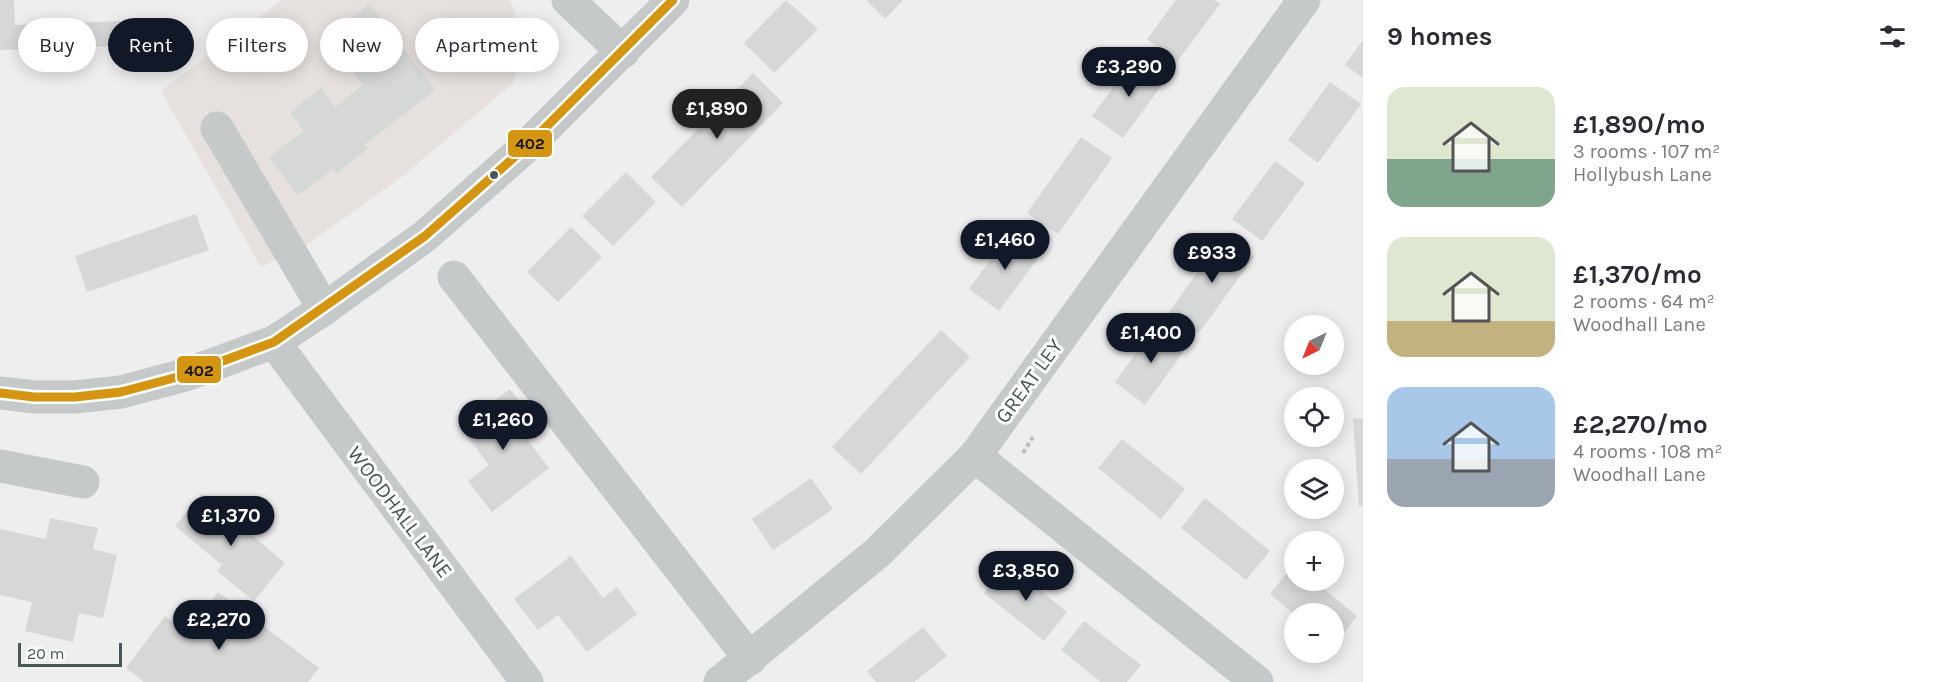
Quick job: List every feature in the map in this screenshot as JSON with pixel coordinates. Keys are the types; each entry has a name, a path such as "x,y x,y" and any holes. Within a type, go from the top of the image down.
{"street":[{"path":"568,0 623,52"},
{"path":"0,393 34,397 75,397 121,392 185,375 274,342 425,236 528,145 673,0"},
{"name":"GREAT LEY","path":"720,682 877,553 975,456 1304,0"},
{"path":"217,128 324,309"},
{"path":"454,277 750,659"},
{"name":"WOODHALL LANE","path":"274,342 527,682"},
{"path":"975,456 1255,681"},
{"path":"0,466 83,482"}],"shaded area":[{"path":"282,0 509,0 515,18 415,18 415,72 517,72 512,84 399,179 306,245 261,267 161,91 186,72 194,72 194,66 206,57 206,72 308,72 308,18 258,18"}],"building":[{"path":"0,0 14,0 15,25 18,25 18,49 0,50"},
{"path":"786,0 818,29 774,73 744,43"},
{"path":"866,0 903,0 885,19"},
{"path":"1176,0 1214,0 1220,4 1177,62 1147,39"},
{"path":"370,4 381,18 351,18"},
{"path":"108,21 108,46 96,47 96,22"},
{"path":"1363,40 1363,78 1345,65"},
{"path":"403,48 415,64 415,72 421,72 435,90 364,145 368,148 336,173 333,169 298,195 269,157 304,131 290,112 321,88 335,107 363,85 353,72 403,72"},
{"path":"1135,58 1165,81 1123,138 1092,116"},
{"path":"753,73 783,103 682,207 651,177"},
{"path":"1330,82 1361,104 1318,163 1288,140"},
{"path":"1081,137 1112,158 1058,234 1027,213"},
{"path":"1275,161 1305,183 1262,241 1232,219"},
{"path":"626,172 656,202 613,246 582,216"},
{"path":"196,214 209,250 87,292 75,256"},
{"path":"571,227 602,257 558,302 527,272"},
{"path":"1011,231 1042,253 999,311 969,289"},
{"path":"1224,235 1254,257 1199,333 1169,312"},
{"path":"1157,324 1187,347 1145,405 1115,382"},
{"path":"941,330 970,357 861,474 832,447"},
{"path":"510,389 530,416 517,426 549,468 492,512 468,481 489,465 460,427"},
{"path":"1363,418 1363,506 1359,506 1353,419"},
{"path":"1122,439 1185,489 1161,519 1098,468"},
{"path":"811,478 833,509 773,550 752,519"},
{"path":"202,494 285,563 254,601 217,571 222,565 175,526"},
{"path":"1205,498 1270,551 1246,580 1181,528"},
{"path":"50,518 98,528 93,549 117,555 103,618 79,613 73,642 25,631 32,602 0,595 0,529 46,539"},
{"path":"571,556 603,598 617,587 637,614 587,652 558,615 538,630 514,599"},
{"path":"1008,564 1067,612 1044,641 984,593"},
{"path":"1284,576 1284,591 1326,591 1341,603 1284,603 1284,606 1270,594"},
{"path":"218,592 319,668 308,682 144,682 126,668 165,616 187,633"},
{"path":"1344,605 1357,616 1344,633"},
{"path":"1084,621 1141,665 1127,682 1101,682 1061,650"},
{"path":"923,627 947,656 914,682 876,682 867,671"}],"transit line":[{"name":"402","path":"0,393 34,397 75,397 121,392 185,375 274,342 425,236 528,145 673,0"}]}
